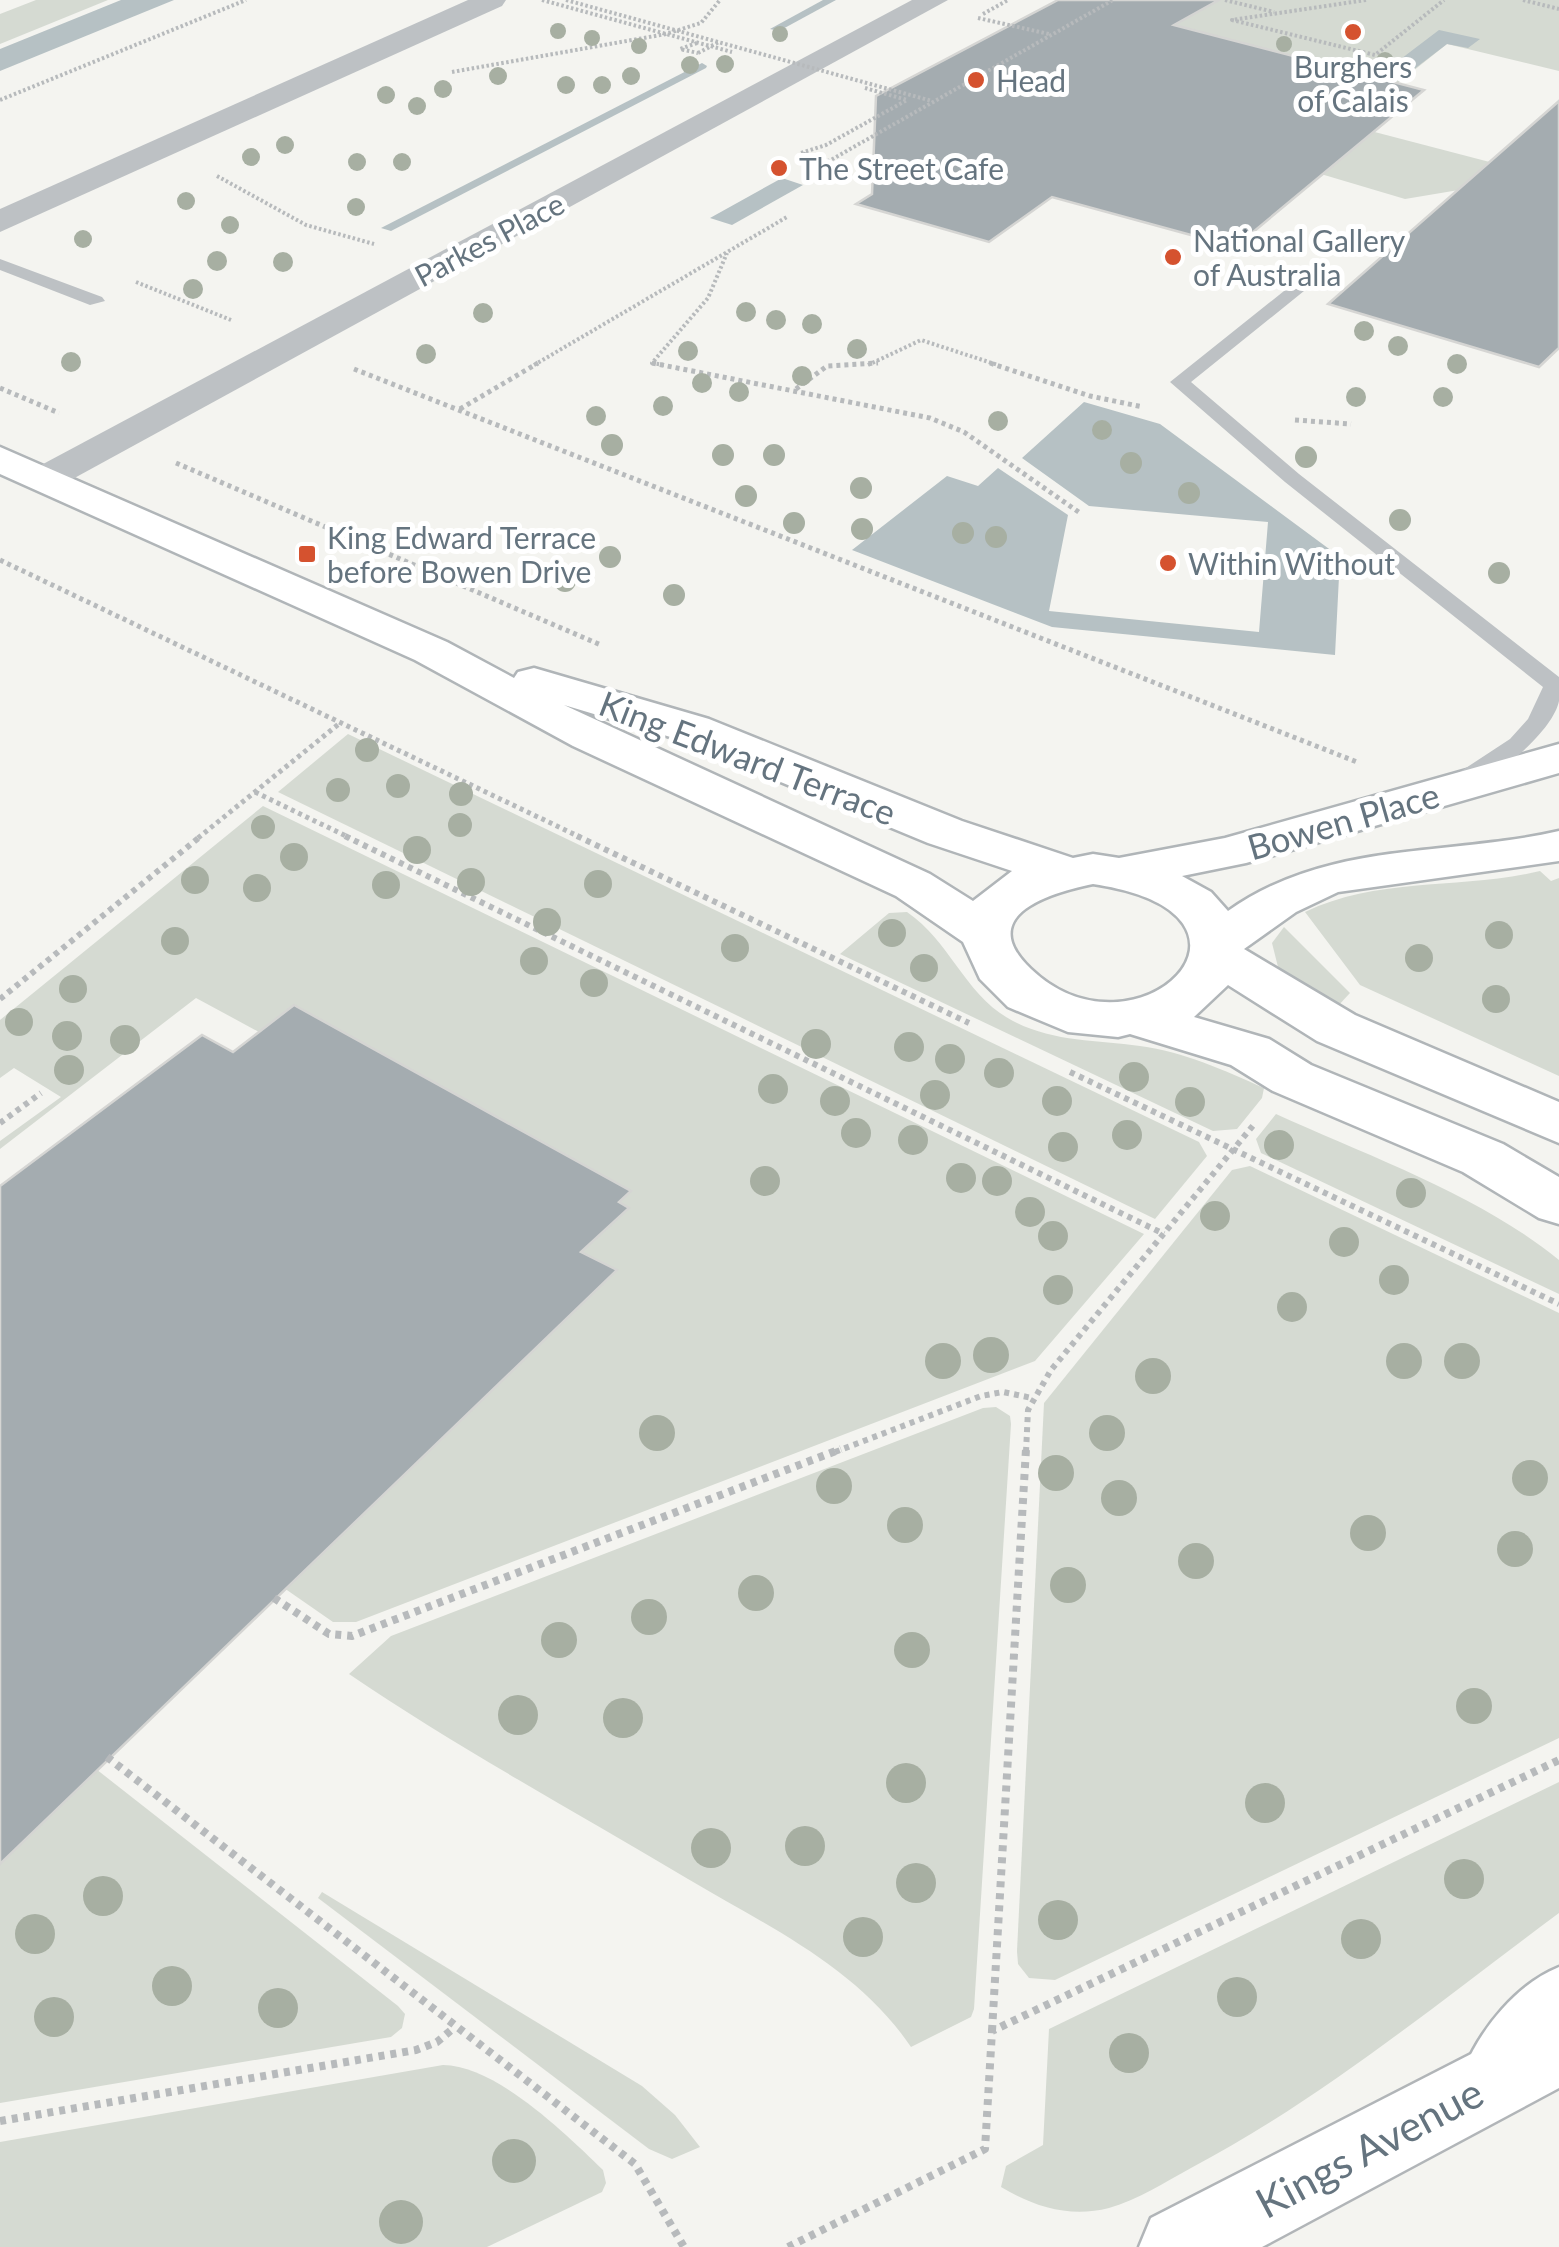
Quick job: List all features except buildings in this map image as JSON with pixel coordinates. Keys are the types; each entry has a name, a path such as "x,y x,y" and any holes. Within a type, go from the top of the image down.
{"main road":[{"name":"King Edward Terrace","path":"0,459 431,651 606,744 913,885 984,932 1000,900 1038,877 1063,871 1124,872 1176,892 1210,926 1216,950 1336,1028 1559,1124"},
{"name":"King Edward Terrace","path":"431,651 693,730 945,832 1063,871"},
{"name":"Bowen Place","path":"1124,872 1211,856 1559,758"},
{"name":"Bowen Place","path":"1216,950 1277,902 1320,882 1393,866 1516,856 1559,846"},
{"path":"984,932 990,961 1024,996 1080,1016 1134,1018 1250,1052 1292,1078 1483,1158 1559,1203"},
{"path":"1134,1018 1160,1012 1190,995 1211,972 1216,950"},
{"path":"1491,2082 1559,2004"},
{"name":"Kings Avenue","path":"1180,2247 1559,2046"}],"street":[{"path":"0,222 492,0"},
{"name":"Parkes Place","path":"44,479 934,0"}],"lane":[{"path":"0,264 96,301"},
{"path":"1295,291 1179,382 1557,686 1545,714 1527,740 1430,796"}],"path":[{"path":"0,100 246,0"},
{"path":"566,0 932,100 1114,0"},
{"path":"445,73 666,34 701,22 720,0"},
{"path":"1225,0 1280,13"},
{"path":"1366,0 1232,20 1375,55 1444,0"},
{"path":"1523,0 1559,8"},
{"path":"977,18 1050,34"},
{"path":"697,43 680,49 698,54 719,42"},
{"path":"214,174 306,225 383,247"},
{"path":"458,410 787,217"},
{"path":"727,253 708,298 652,363 930,418 964,432 1080,513"},
{"path":"120,275 1372,768"},
{"path":"796,389 826,366 851,370 892,360 921,340 1090,396 1163,411 1239,391 1262,419 1350,424"},
{"path":"0,388 607,648"},
{"path":"0,560 986,1031"},
{"path":"0,999 340,722"},
{"path":"254,792 1164,1234"},
{"path":"1056,1065 1559,1304"},
{"path":"0,1123 41,1093"},
{"path":"788,2247 985,2149 1032,1398 1262,1113"},
{"path":"274,1598 329,1634 352,1636 982,1396 1004,1392 1032,1398"},
{"path":"107,1757 635,2164 684,2247"},
{"path":"992,2031 1559,1760"},
{"path":"0,2122 416,2050 437,2042 456,2026"}],"shaded area":[{"path":"36,0 108,0 0,44 0,14"},
{"path":"121,0 174,0 0,71 0,49"},
{"path":"1187,0 1559,0 1559,71 1447,44 1398,83 1174,25 1198,12"},
{"path":"1439,30 1480,39 1468,48 1447,44 1405,76 1385,71"},
{"path":"1367,130 1543,176 1405,199 1294,166"},
{"path":"782,178 803,185 732,225 710,218"},
{"path":"1084,402 1160,424 1340,557 1335,655 1052,627 852,550 947,476 978,486 998,468 1068,515 1049,611 1259,632 1268,522 1089,506 1022,458"},
{"path":"348,734 1199,1142 1207,1156 1155,1219 278,792"},
{"path":"263,806 1144,1234 1035,1361 356,1622 333,1622 284,1588 617,1271 581,1252 629,1208 619,1202 631,1191 294,1006 259,1032 196,998 0,1149 0,1141 61,1097 14,1068 0,1078 0,1020"},
{"path":"1540,871 1551,881 1559,878 1559,1076 1360,985 1305,912 1363,893"},
{"path":"907,912 935,938 982,998 1013,1021 1059,1037 1140,1046 1188,1057 1264,1088 1262,1098 1237,1129 1213,1131 840,954 889,913"},
{"path":"1284,927 1350,993 1336,1008 1279,971 1272,943"},
{"path":"1276,1114 1422,1178 1494,1215 1559,1260 1559,1294 1261,1153 1256,1139"},
{"path":"1250,1166 1559,1313 1559,1738 1055,1980 1029,1978 1018,1964 1017,1951 1044,1403 1232,1170"},
{"path":"996,1407 1010,1416 1011,1424 974,2009 971,2017 911,2047 865,1994 810,1951 474,1753 349,1674 391,1636 983,1408"},
{"path":"96,1769 398,2006 405,2014 402,2028 391,2037 0,2103 0,1864"},
{"path":"1559,1782 1559,1913 1380,2048 1240,2141 1120,2205 1095,2211 1066,2211 1039,2205 1001,2187 1006,2166 1043,2145 1049,2029"},
{"path":"322,1892 642,2086 675,2115 700,2147 672,2159 649,2149 318,1898"},
{"path":"443,2065 485,2076 528,2104 603,2170 606,2183 602,2192 487,2247 0,2247 0,2142"}],"waterway":[{"path":"775,29 831,0"},
{"path":"387,228 702,66"}],"place":[{"name":"Burghers of Calais","path":"1353,32"},
{"name":"Head","path":"976,80"},
{"name":"The Street Cafe","path":"779,168"},
{"name":"National Gallery of Australia","path":"1173,257"},
{"name":"King Edward Terrace before Bowen Drive","path":"307,554"},
{"name":"Within Without","path":"1168,563"}]}
